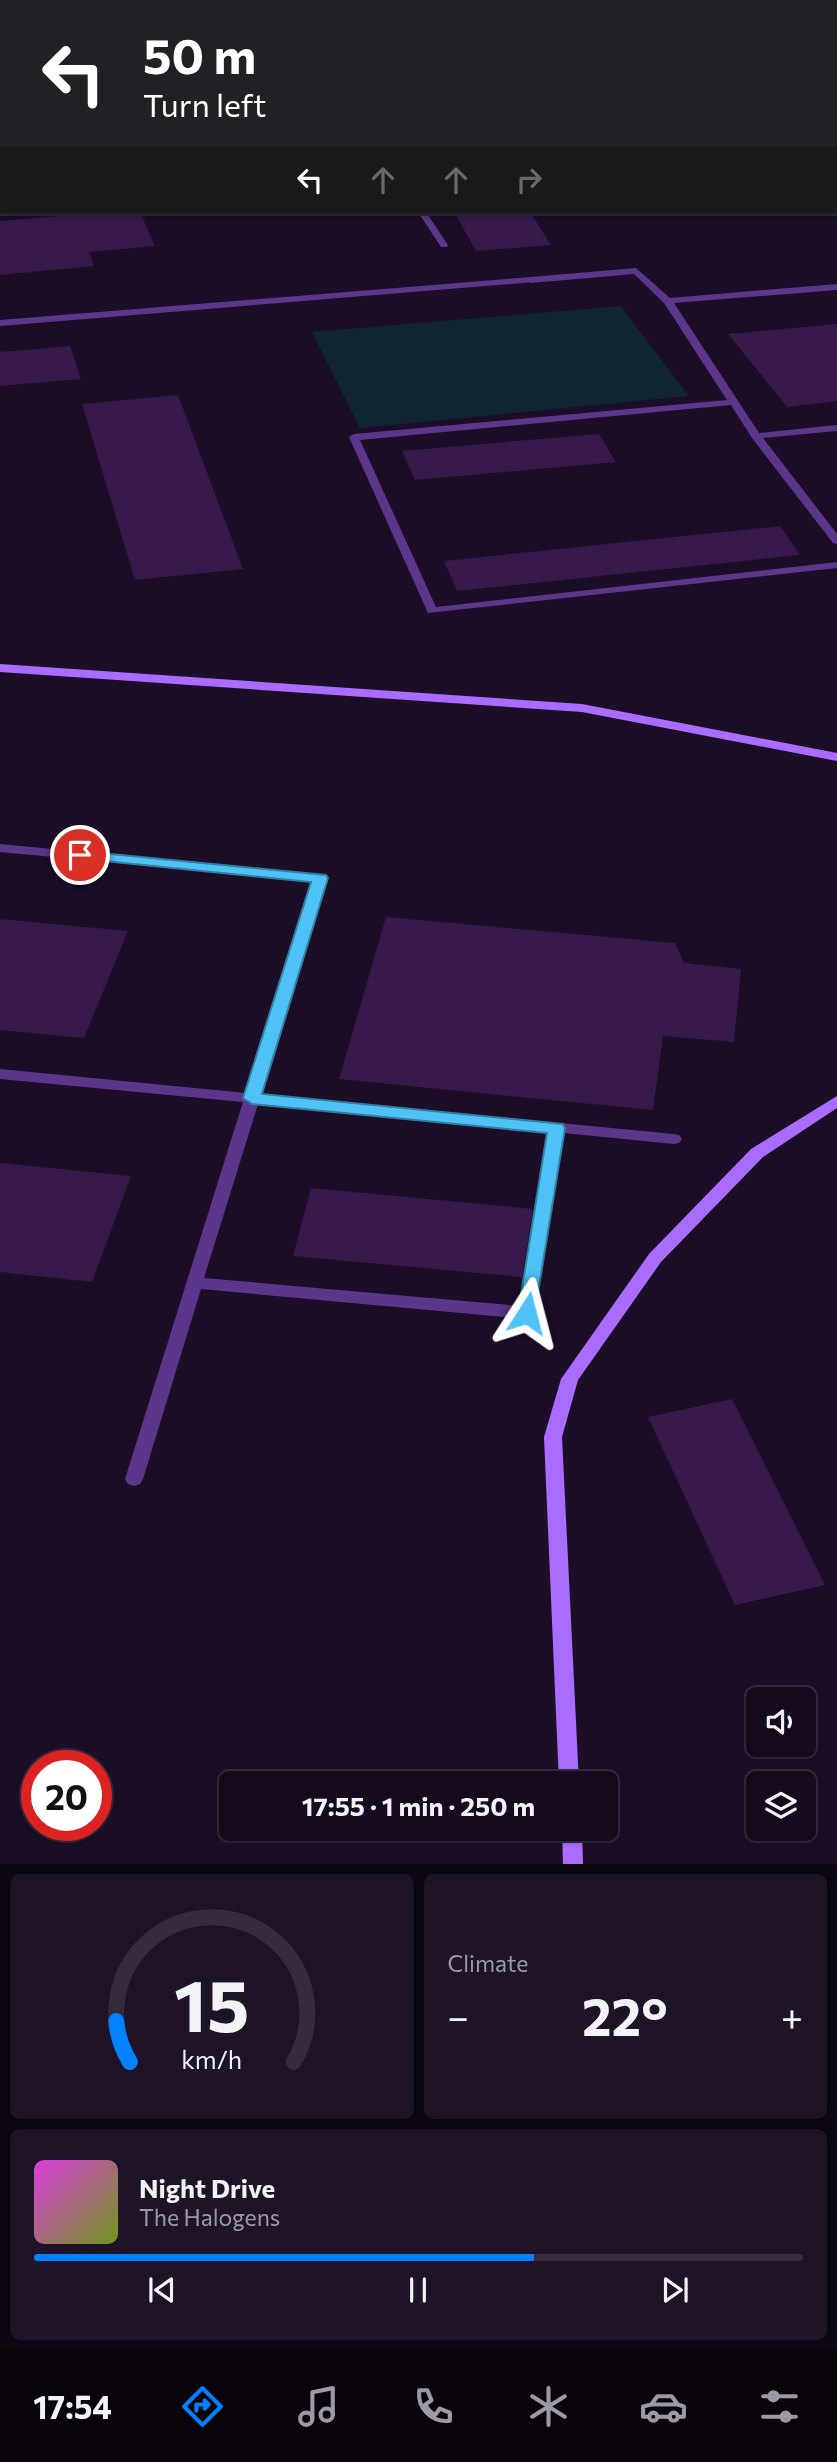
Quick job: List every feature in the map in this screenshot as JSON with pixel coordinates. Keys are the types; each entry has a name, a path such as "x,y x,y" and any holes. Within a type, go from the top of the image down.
{"street":[{"path":"423,214 444,245"},
{"path":"0,323 636,271 668,301 756,436 837,541"},
{"path":"668,301 837,287"},
{"path":"734,402 354,437 432,611 837,565"},
{"path":"756,436 837,428"},
{"path":"0,668 582,708 837,757"},
{"path":"0,848 320,878 134,1479"},
{"path":"0,1074 674,1139"},
{"path":"568,1771 553,1437 570,1379 655,1258 757,1153 837,1101"},
{"path":"194,1283 527,1313 557,1128"},
{"path":"572,1841 573,1864"}],"shaded area":[{"path":"621,306 689,396 360,428 312,332"}],"building":[{"path":"86,214 141,214 155,246 89,252 94,266 0,275 0,221"},
{"path":"455,214 531,214 551,245 476,251"},
{"path":"837,324 837,401 787,407 728,334"},
{"path":"70,346 81,379 0,386 0,352"},
{"path":"178,395 243,569 135,580 82,404"},
{"path":"599,434 616,462 415,480 402,451"},
{"path":"780,526 800,555 457,591 444,561"},
{"path":"386,917 675,943 684,963 741,969 734,1042 663,1036 653,1110 339,1079"},
{"path":"0,919 128,931 84,1038 0,1030"},
{"path":"0,1163 131,1176 92,1282 0,1272"},
{"path":"311,1188 533,1209 522,1277 293,1256"},
{"path":"732,1399 825,1585 735,1605 648,1417"}],"route":[{"path":"80,855 320,878 252,1098 557,1128 527,1313"}]}
